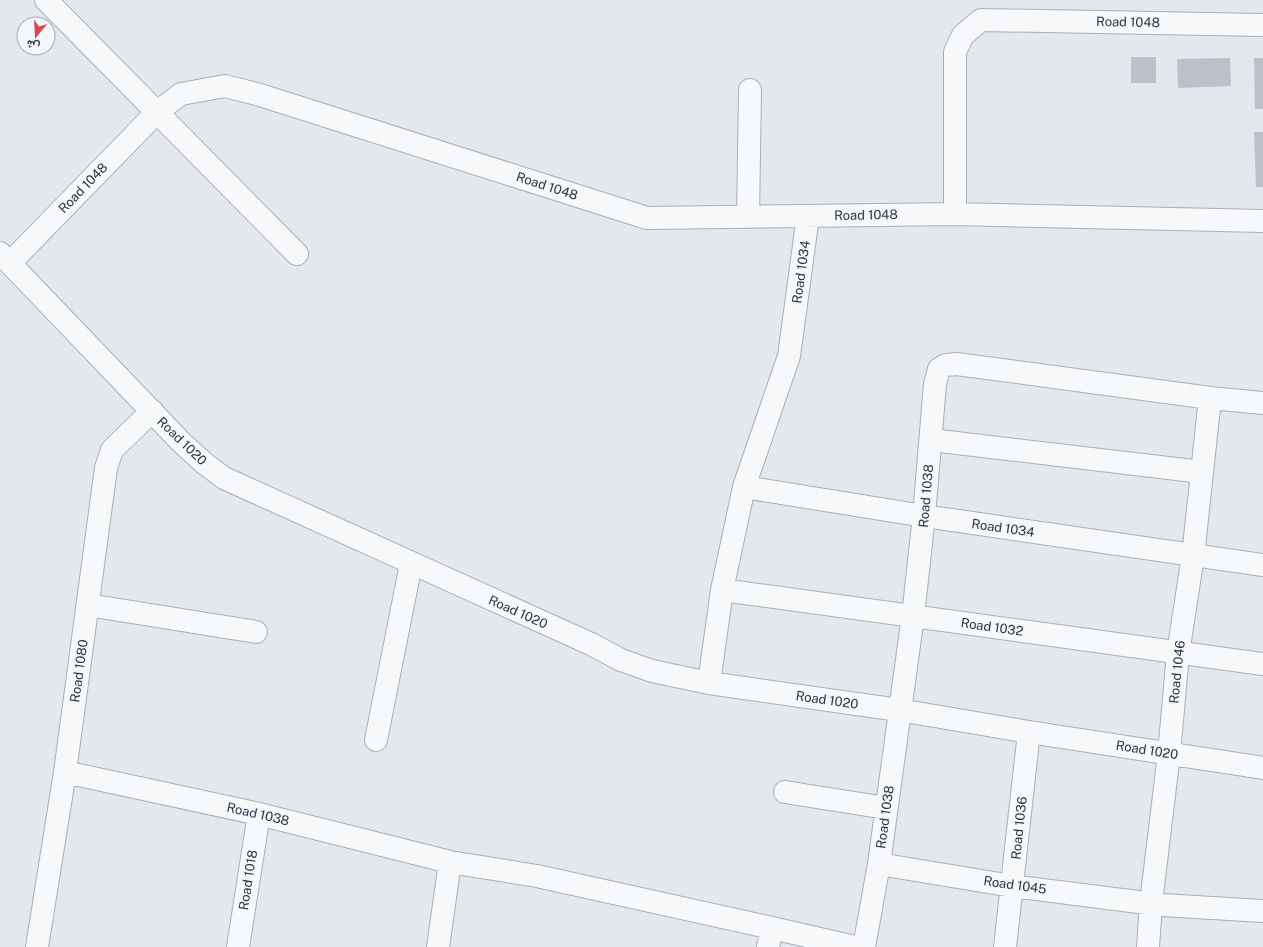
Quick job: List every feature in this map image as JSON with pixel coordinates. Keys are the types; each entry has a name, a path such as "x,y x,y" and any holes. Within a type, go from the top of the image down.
{"street":[{"path":"46,0 297,254"},
{"name":"Road 1048","path":"955,214 955,52 963,35 981,20 1263,25"},
{"name":"Road 1048","path":"5,258 157,112 181,94 225,86 260,95 647,218 955,214 1263,221"},
{"path":"748,217 750,90"},
{"name":"Road 1034","path":"709,683 722,590 744,487 789,356 808,216"},
{"name":"Road 1020","path":"5,258 152,411 204,463 224,478 411,564 591,644 621,660 652,671 709,683 899,710 1029,732 1263,768"},
{"name":"Road 1038","path":"864,947 879,864 913,616 924,516 935,384 939,369 946,365 957,364 1210,398 1263,403"},
{"name":"Road 1046","path":"1148,947 1151,903 1169,754 1178,653 1194,556 1210,398"},
{"name":"Road 1080","path":"37,947 65,772 106,468 112,450 152,411"},
{"path":"931,440 1202,472"},
{"name":"Road 1034","path":"744,487 924,516 1263,565"},
{"path":"376,740 411,564"},
{"name":"Road 1032","path":"722,590 1263,664"},
{"path":"88,605 256,632"},
{"name":"Road 1036","path":"1005,947 1029,732"},
{"name":"Road 1038","path":"65,772 259,814 450,862 538,876 770,937 854,947"},
{"path":"785,792 886,808"},
{"name":"Road 1018","path":"238,947 259,814"},
{"path":"438,947 450,862"},
{"name":"Road 1045","path":"879,864 1012,886 1172,906 1263,911"}],"building":[{"path":"1131,57 1156,57 1156,83 1131,83"},
{"path":"1230,58 1231,86 1178,88 1177,59"},
{"path":"1254,58 1263,58 1263,109 1255,109"},
{"path":"1254,132 1263,132 1263,187 1256,187"}]}
